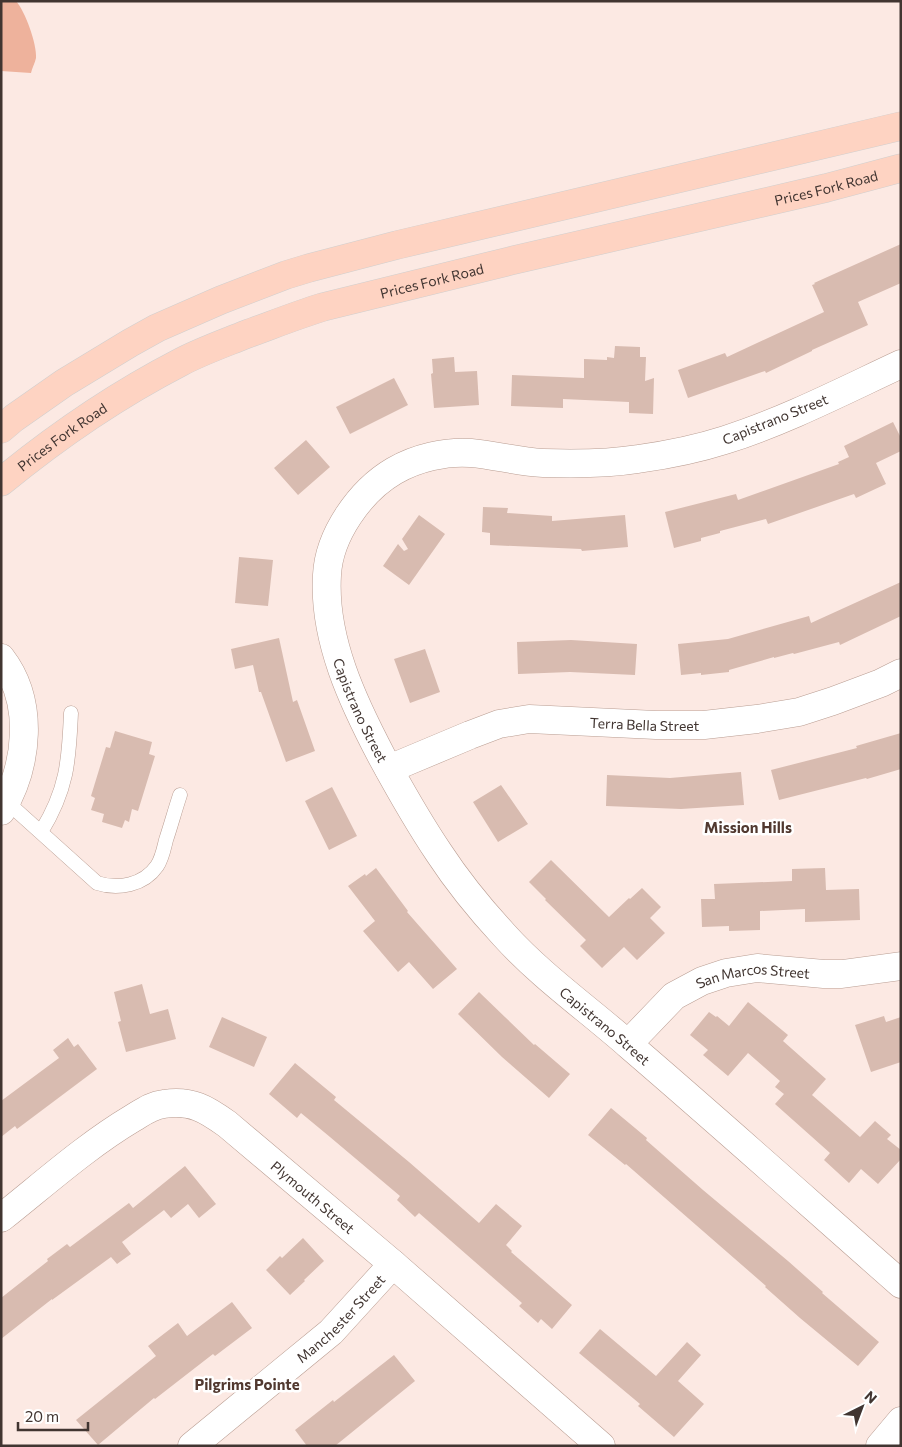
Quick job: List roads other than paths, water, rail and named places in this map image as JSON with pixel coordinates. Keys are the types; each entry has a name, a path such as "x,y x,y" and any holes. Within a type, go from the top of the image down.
{"main road":[{"path":"1,429 64,383 130,343 158,328 221,300 286,275 397,245 901,126"},
{"name":"Prices Fork Road","path":"1,482 67,431 142,383 182,361 216,346 301,314 322,307 510,261 826,188 901,168"}],"street":[{"name":"Capistrano Street","path":"901,364 784,418 720,442 681,451 636,460 593,463 539,463 482,454 450,453 410,464 378,482 363,497 344,522 332,545 327,571 326,596 329,618 345,678 366,727 412,811 440,856 487,916 506,938 545,975 628,1044 901,1284"},
{"path":"1,658 8,667 18,693 23,715 24,731 23,754 14,787 4,806"},
{"name":"Terra Bella Street","path":"389,769 499,724 529,719 656,725 704,724 757,719 799,712 881,683 901,673"},
{"name":"San Marcos Street","path":"628,1044 674,996 702,981 726,973 757,968 842,974 901,966"},
{"name":"Plymouth Street","path":"1,1218 90,1148 120,1126 151,1107 179,1103 198,1106 208,1110 227,1124 393,1264 601,1446"},
{"name":"Manchester Street","path":"192,1446 331,1332 393,1264"},
{"path":"880,1446 901,1421"}],"lane":[{"path":"41,832 50,818 62,791 69,758 71,713"},
{"path":"4,806 41,832 98,883 107,886 123,886 139,881 158,865 180,795"}],"district":[{"name":"Mission Hills","path":"748,827"},
{"name":"Pilgrims Pointe","path":"247,1384"}]}
